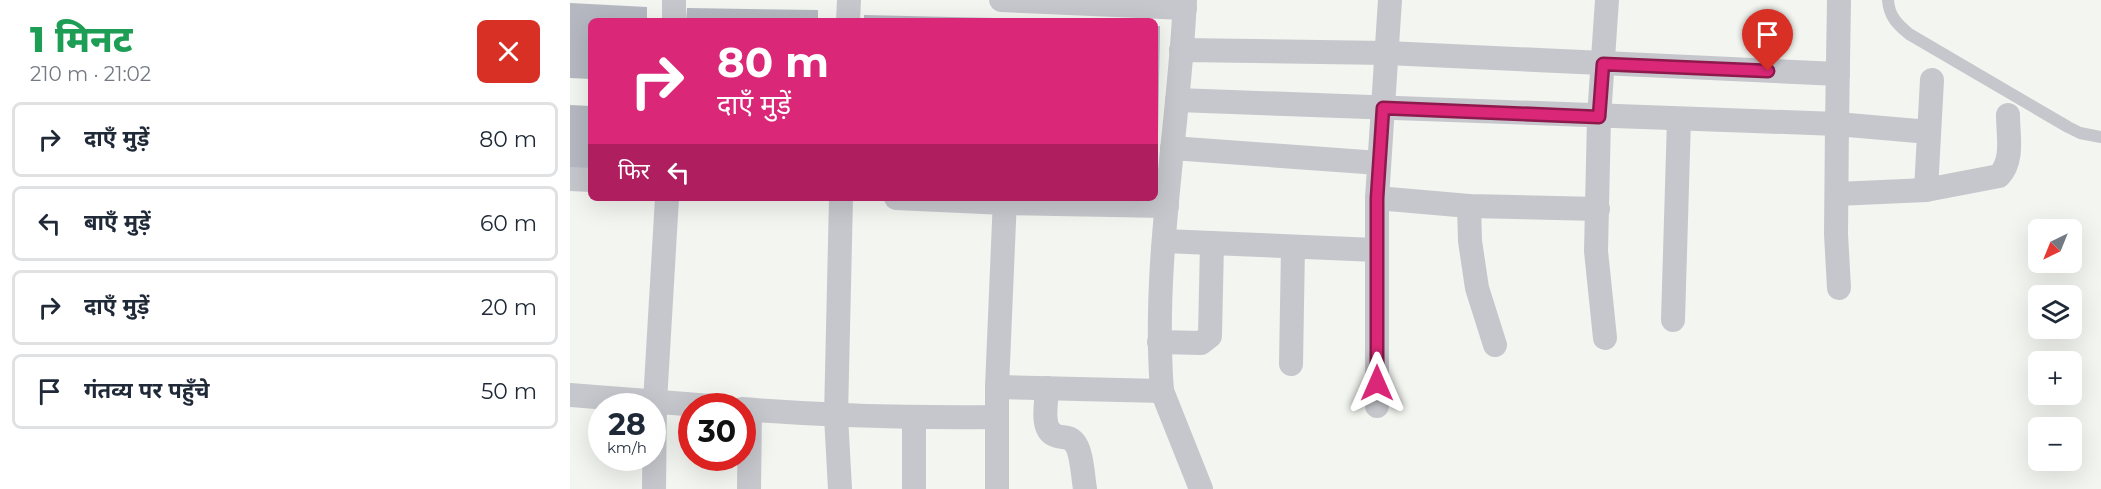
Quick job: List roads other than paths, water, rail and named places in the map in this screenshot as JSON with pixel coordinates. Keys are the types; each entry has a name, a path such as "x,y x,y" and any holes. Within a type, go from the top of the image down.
{"street":[{"path":"674,0 674,18"},
{"path":"848,18 849,0"},
{"path":"1001,0 1185,4 1164,241 1159,342 1162,391 1201,489"},
{"path":"1015,18 1017,0"},
{"path":"1377,406 1377,198 1390,0"},
{"path":"1605,338 1596,251 1599,117 1607,0"},
{"path":"1839,0 1837,194 1839,288"},
{"path":"1181,50 1387,53 1838,74"},
{"path":"1926,190 1932,80"},
{"path":"1177,100 1838,124 1929,132"},
{"path":"1837,194 1926,190 1999,176 2006,169 2009,160 2008,115"},
{"path":"1673,320 1679,118"},
{"path":"1172,148 1379,163"},
{"path":"570,179 588,180"},
{"path":"1377,198 1469,206 1598,209"},
{"path":"656,393 667,201"},
{"path":"840,489 836,416 841,201"},
{"path":"997,489 996,417 1005,201"},
{"path":"1032,201 1167,206"},
{"path":"1469,206 1470,241 1477,288 1495,345"},
{"path":"1164,241 1376,250"},
{"path":"1159,342 1201,343 1210,336 1212,243"},
{"path":"1291,364 1293,246"},
{"path":"997,387 1162,391"},
{"path":"1047,388 1046,426 1048,431 1056,436 1066,436 1074,441 1078,448 1085,489"},
{"path":"570,395 588,396"},
{"path":"756,411 836,416 996,417"},
{"path":"914,418 914,489"},
{"path":"654,471 654,489"},
{"path":"748,471 748,489"}],"lane":[{"path":"1888,0 1888,9 1894,21 1908,34 2067,127 2080,133 2101,137"}]}
